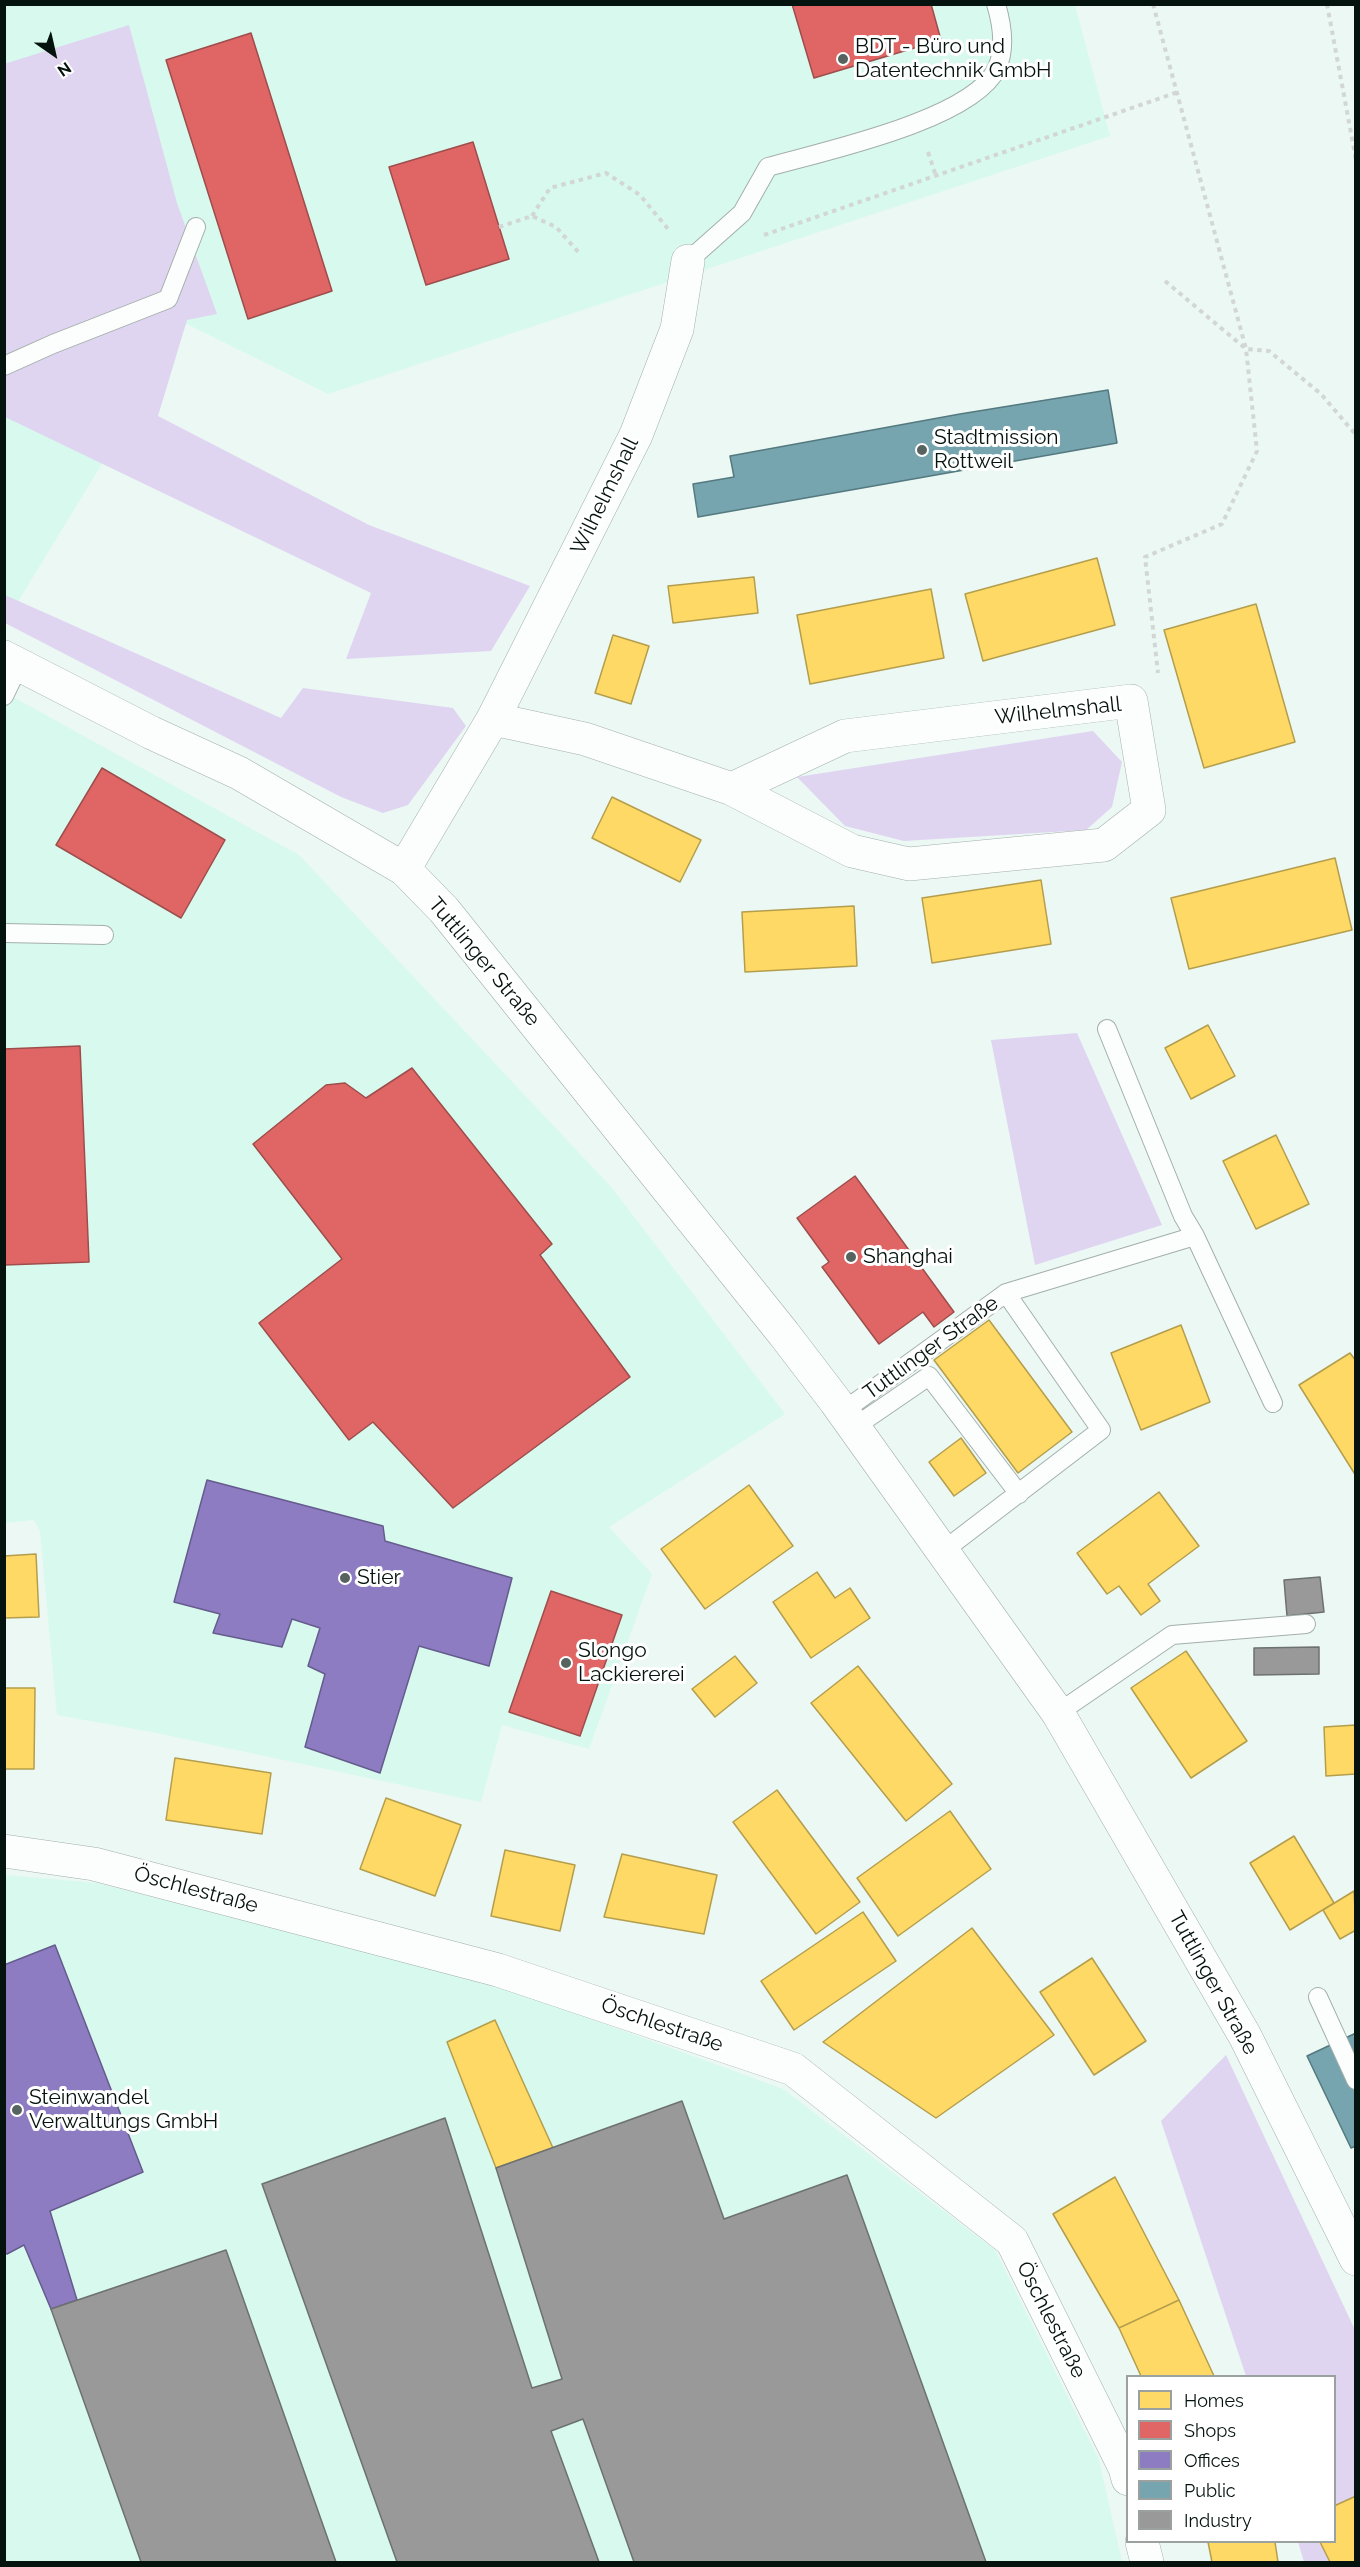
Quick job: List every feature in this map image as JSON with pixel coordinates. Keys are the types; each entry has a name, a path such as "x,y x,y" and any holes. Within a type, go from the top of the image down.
{"street":[{"name":"Wilhelmshall","path":"404,869 493,719 636,435 676,329 688,261"},
{"name":"Tuttlinger Straße","path":"12,661 152,733 239,773 404,869 444,910 784,1334 1058,1713 1245,2036 1356,2259"},
{"name":"Wilhelmshall","path":"493,719 585,739 732,789 852,851 909,864 1104,845 1149,810 1131,701 845,736 732,789"},
{"name":"Öschlestraße","path":"4,1851 94,1864 498,1970 793,2068 1012,2241 1126,2472"},
{"path":"1142,2543 1147,2562"}],"lane":[{"path":"688,261 742,213 768,167 918,123 953,106 981,87 996,68 1002,43 996,4"},
{"path":"4,366 53,344 168,299 196,227"},
{"path":"4,696 12,661"},
{"path":"4,933 104,935"},
{"path":"1107,1029 1183,1216 1195,1236 1273,1403"},
{"name":"Tuttlinger Straße","path":"848,1420 1006,1293 1195,1236"},
{"path":"943,1551 1101,1430 1006,1293"},
{"path":"848,1420 929,1376 1019,1494"},
{"path":"1058,1713 1172,1635 1306,1624"},
{"path":"1318,1997 1356,2080"}],"path":[{"path":"1131,701 1158,675 1145,557 1222,524 1257,451 1246,349 1153,4"},
{"path":"1327,4 1356,160"},
{"path":"756,238 1178,92"},
{"path":"926,146 936,177"},
{"path":"499,227 532,216 550,188 606,173 640,195 676,237 688,261"},
{"path":"532,216 556,227 580,254"},
{"path":"1165,281 1246,349 1269,351 1321,394 1356,435"}],"shaded area":[{"path":"5,5 1075,5 1110,136 328,394 187,324 5,623"},
{"path":"129,25 177,203 217,314 187,320 158,416 369,525 530,586 491,651 346,659 371,593 5,417 4,64"},
{"path":"5,595 281,718 303,688 453,708 466,726 408,805 383,813 341,797 5,623"},
{"path":"4,692 299,855 612,1188 785,1414 609,1527 652,1574 589,1749 502,1725 481,1802 152,1732 57,1715 40,1531 34,1520 5,1523"},
{"path":"1093,731 1122,762 1112,807 1086,830 904,841 845,826 797,777"},
{"path":"1077,1033 1162,1225 1035,1265 991,1040"},
{"path":"4,1875 97,1883 498,1985 783,2089 995,2250 1099,2460 1122,2562 5,2562"},
{"path":"1226,2055 1355,2330 1355,2562 1304,2562 1298,2543 1336,2543 1336,2375 1246,2375 1161,2121"}],"building: Homes":[{"path":"1097,558 1115,625 983,661 965,594"},
{"path":"754,577 758,613 673,623 668,586"},
{"path":"931,589 944,658 810,684 797,615"},
{"path":"1256,604 1295,742 1204,768 1164,630"},
{"path":"613,635 649,646 631,704 595,693"},
{"path":"612,797 701,840 680,882 592,838"},
{"path":"1335,858 1352,930 1189,969 1171,898"},
{"path":"1041,880 1051,944 932,963 922,898"},
{"path":"854,906 857,966 745,972 742,912"},
{"path":"1208,1025 1235,1076 1191,1099 1165,1048"},
{"path":"1276,1135 1309,1204 1256,1229 1223,1161"},
{"path":"989,1320 1072,1432 1018,1473 934,1360"},
{"path":"1181,1325 1210,1402 1141,1430 1111,1353"},
{"path":"1350,1353 1356,1361 1356,1476 1299,1385"},
{"path":"961,1438 986,1473 954,1496 929,1462"},
{"path":"749,1485 793,1546 705,1609 661,1549"},
{"path":"1159,1492 1199,1546 1148,1584 1160,1601 1141,1615 1119,1586 1107,1594 1077,1553"},
{"path":"36,1554 39,1617 4,1618 4,1556"},
{"path":"817,1572 835,1598 850,1588 870,1618 811,1658 773,1602"},
{"path":"1186,1651 1247,1741 1191,1778 1131,1688"},
{"path":"735,1656 757,1683 715,1717 692,1689"},
{"path":"858,1666 952,1784 906,1821 811,1703"},
{"path":"4,1688 35,1688 34,1769 4,1769"},
{"path":"1356,1725 1356,1774 1326,1776 1324,1727"},
{"path":"175,1758 271,1773 262,1834 166,1820"},
{"path":"777,1790 860,1902 816,1934 733,1822"},
{"path":"386,1798 461,1825 435,1896 360,1869"},
{"path":"950,1811 991,1869 898,1936 857,1878"},
{"path":"1294,1836 1334,1903 1290,1930 1250,1863"},
{"path":"505,1850 575,1865 560,1931 491,1916"},
{"path":"622,1854 717,1875 704,1934 604,1917"},
{"path":"1354,1891 1356,1930 1340,1939 1323,1910"},
{"path":"863,1912 896,1961 794,2030 761,1981"},
{"path":"972,1928 1054,2035 936,2118 823,2042"},
{"path":"1092,1958 1146,2041 1094,2075 1040,1992"},
{"path":"495,2020 553,2148 496,2168 447,2042"},
{"path":"1115,2177 1179,2300 1119,2328 1053,2214"},
{"path":"1179,2300 1214,2375 1141,2375 1119,2328"},
{"path":"1356,2496 1356,2562 1330,2562 1320,2543 1336,2543 1336,2505"},
{"path":"1208,2543 1275,2543 1278,2562 1212,2562"}],"building: Shops":[{"name":"BDT - Büro und Datentechnik GmbH","path":"792,4 931,4 941,40 814,78"},
{"path":"251,33 332,291 248,319 166,60"},
{"path":"473,142 509,259 426,285 389,167"},
{"path":"102,768 225,840 181,918 56,845"},
{"path":"80,1046 89,1262 4,1265 4,1049"},
{"path":"412,1068 552,1244 540,1255 630,1377 453,1508 373,1422 349,1440 259,1323 342,1259 253,1144 326,1085 345,1083 366,1098"},
{"path":"855,1176 954,1312 934,1327 923,1312 879,1344 822,1267 829,1262 797,1218"},
{"name":"Slongo Lackiererei","path":"551,1591 622,1615 580,1736 509,1712"}],"building: Offices":[{"path":"207,1480 383,1526 385,1541 512,1578 489,1666 419,1646 380,1773 305,1747 325,1674 308,1666 320,1628 292,1619 282,1647 213,1633 220,1614 174,1602"},
{"path":"55,1945 143,2172 50,2211 77,2300 51,2309 24,2245 7,2254 4,2253 4,1965"}],"building: Public":[{"name":"Stadtmission Rottweil","path":"1108,390 1117,443 698,517 693,484 734,477 730,456 960,414"},
{"path":"1356,2033 1356,2146 1351,2148 1307,2056"}],"building: Industry":[{"path":"1320,1577 1324,1612 1287,1616 1284,1580"},
{"path":"1319,1647 1319,1674 1254,1675 1254,1648"},
{"path":"682,2101 724,2219 847,2175 986,2562 634,2562 583,2419 551,2431 599,2562 397,2562 262,2184 445,2118 532,2388 562,2379 496,2168"},
{"path":"226,2250 336,2562 141,2562 51,2309"}],"place":[{"name":"BDT - Büro und Datentechnik GmbH","path":"843,59"},
{"name":"Stadtmission Rottweil","path":"922,450"},
{"name":"Shanghai","path":"851,1257"},
{"name":"Stier","path":"345,1578"},
{"name":"Slongo Lackiererei","path":"566,1663"},
{"name":"Steinwandel Verwaltungs GmbH","path":"17,2110"}]}
